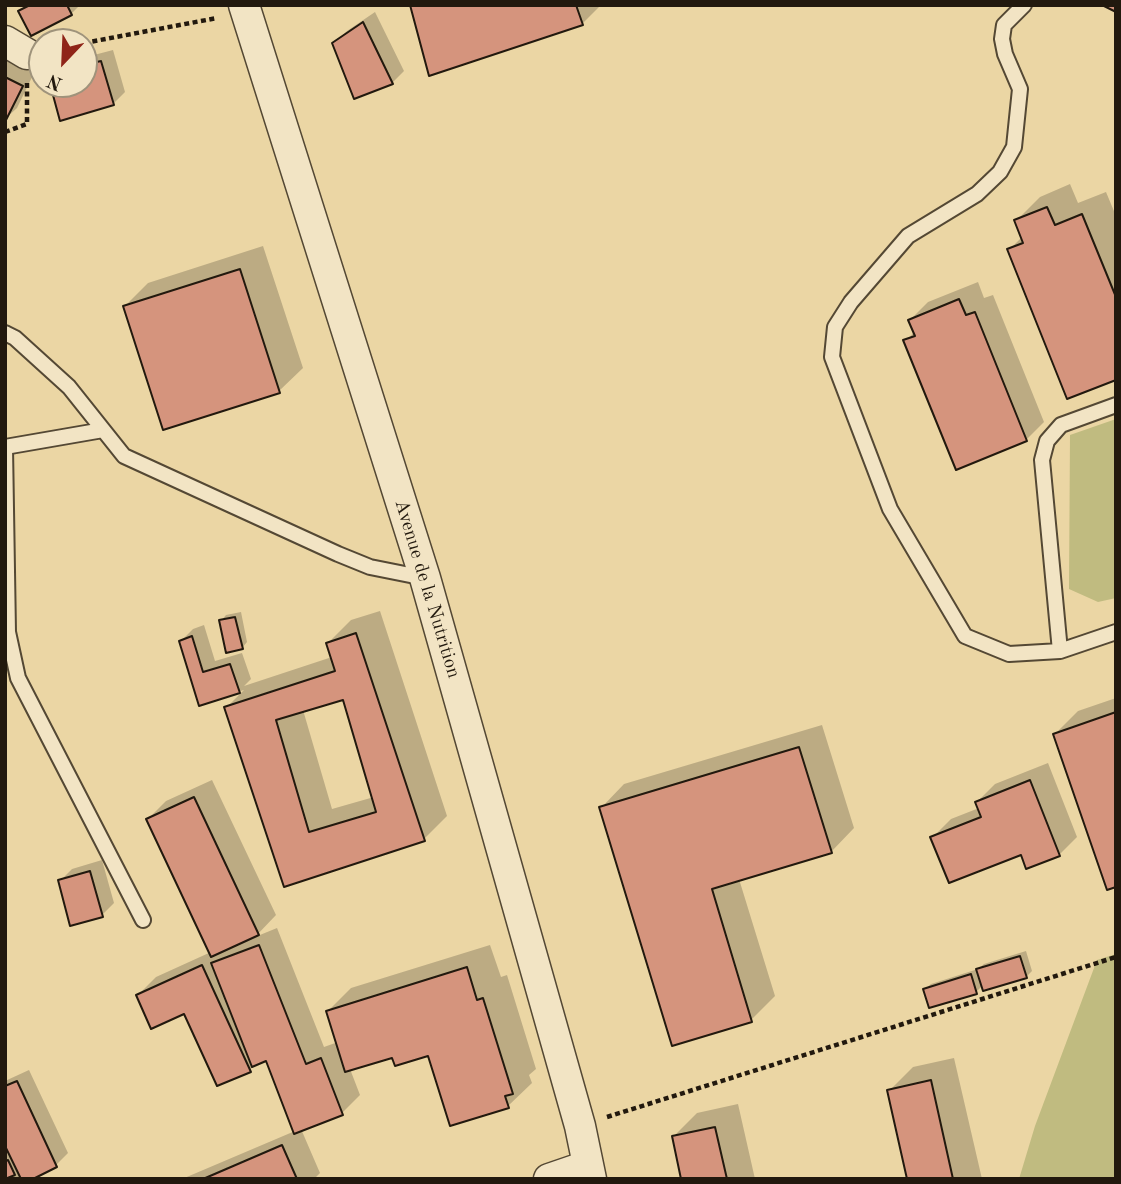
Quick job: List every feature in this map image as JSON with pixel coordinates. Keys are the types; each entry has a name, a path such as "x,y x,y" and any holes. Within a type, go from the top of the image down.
{"street":[{"name":"Avenue de la Nutrition","path":"245,9 425,578 580,1126 589,1172"},
{"path":"549,1179 589,1172"}],"lane":[{"path":"1024,5 1004,25 1002,39 1005,54 1020,89 1014,147 1000,172 978,194 908,236 875,274 851,302 835,327 832,357 890,509 965,636 1009,654 1060,651 1116,632"},
{"path":"5,333 15,338 69,387 124,456 370,567 425,578"},
{"path":"1060,651 1042,460 1047,441 1061,425 1116,405"},
{"path":"103,430 5,447 8,632 18,678 143,920"}],"path":[{"path":"98,40 245,9"},
{"path":"5,132 27,124 16,48"},
{"path":"580,1126 1116,957"}],"shaded area":[{"path":"1116,419 1116,598 1098,602 1069,589 1070,435"},
{"path":"1116,954 1116,1179 1019,1179 1035,1126 1097,960"}],"building":[{"path":"30,5 67,5 72,15 47,28 28,28 28,30 18,11"},
{"path":"410,5 576,5 583,25 429,76"},
{"path":"1102,5 1116,5 1116,12"},
{"path":"363,22 393,84 354,99 332,43"},
{"path":"101,61 114,105 60,121 54,98 98,98 98,62"},
{"path":"5,77 23,86 5,122"},
{"path":"1047,207 1055,225 1082,214 1116,297 1116,380 1067,399 1007,249 1023,243 1014,220"},
{"path":"240,269 280,393 163,430 123,306"},
{"path":"959,299 966,315 975,312 1027,441 956,470 903,340 915,336 908,320"},
{"path":"235,617 243,649 226,653 219,620"},
{"path":"356,633 425,841 284,887 224,707 335,671 326,643","holes":["343,700 376,812 309,832 276,720"]},
{"path":"192,636 203,672 230,664 240,693 199,706 179,641"},
{"path":"1116,712 1116,887 1107,890 1053,734"},
{"path":"799,747 832,853 712,889 752,1022 672,1046 599,807"},
{"path":"1030,780 1060,856 1026,869 1021,855 949,883 930,837 981,817 975,802"},
{"path":"194,797 259,935 211,957 146,819"},
{"path":"90,871 103,917 70,926 58,880"},
{"path":"259,945 306,1064 321,1058 343,1115 294,1134 266,1061 252,1067 211,963"},
{"path":"1020,956 1027,978 983,991 976,969"},
{"path":"202,965 251,1072 217,1086 184,1014 151,1029 136,995"},
{"path":"467,967 477,1000 483,998 513,1094 505,1096 509,1108 450,1126 428,1056 395,1066 392,1058 345,1072 326,1011"},
{"path":"971,974 977,994 929,1008 923,989"},
{"path":"931,1080 953,1179 907,1179 887,1090"},
{"path":"17,1081 57,1167 33,1179 21,1179 5,1146 5,1086"},
{"path":"715,1127 727,1179 681,1179 672,1136"},
{"path":"282,1145 297,1179 203,1179"},
{"path":"8,1160 15,1175 5,1179 5,1161"}]}
